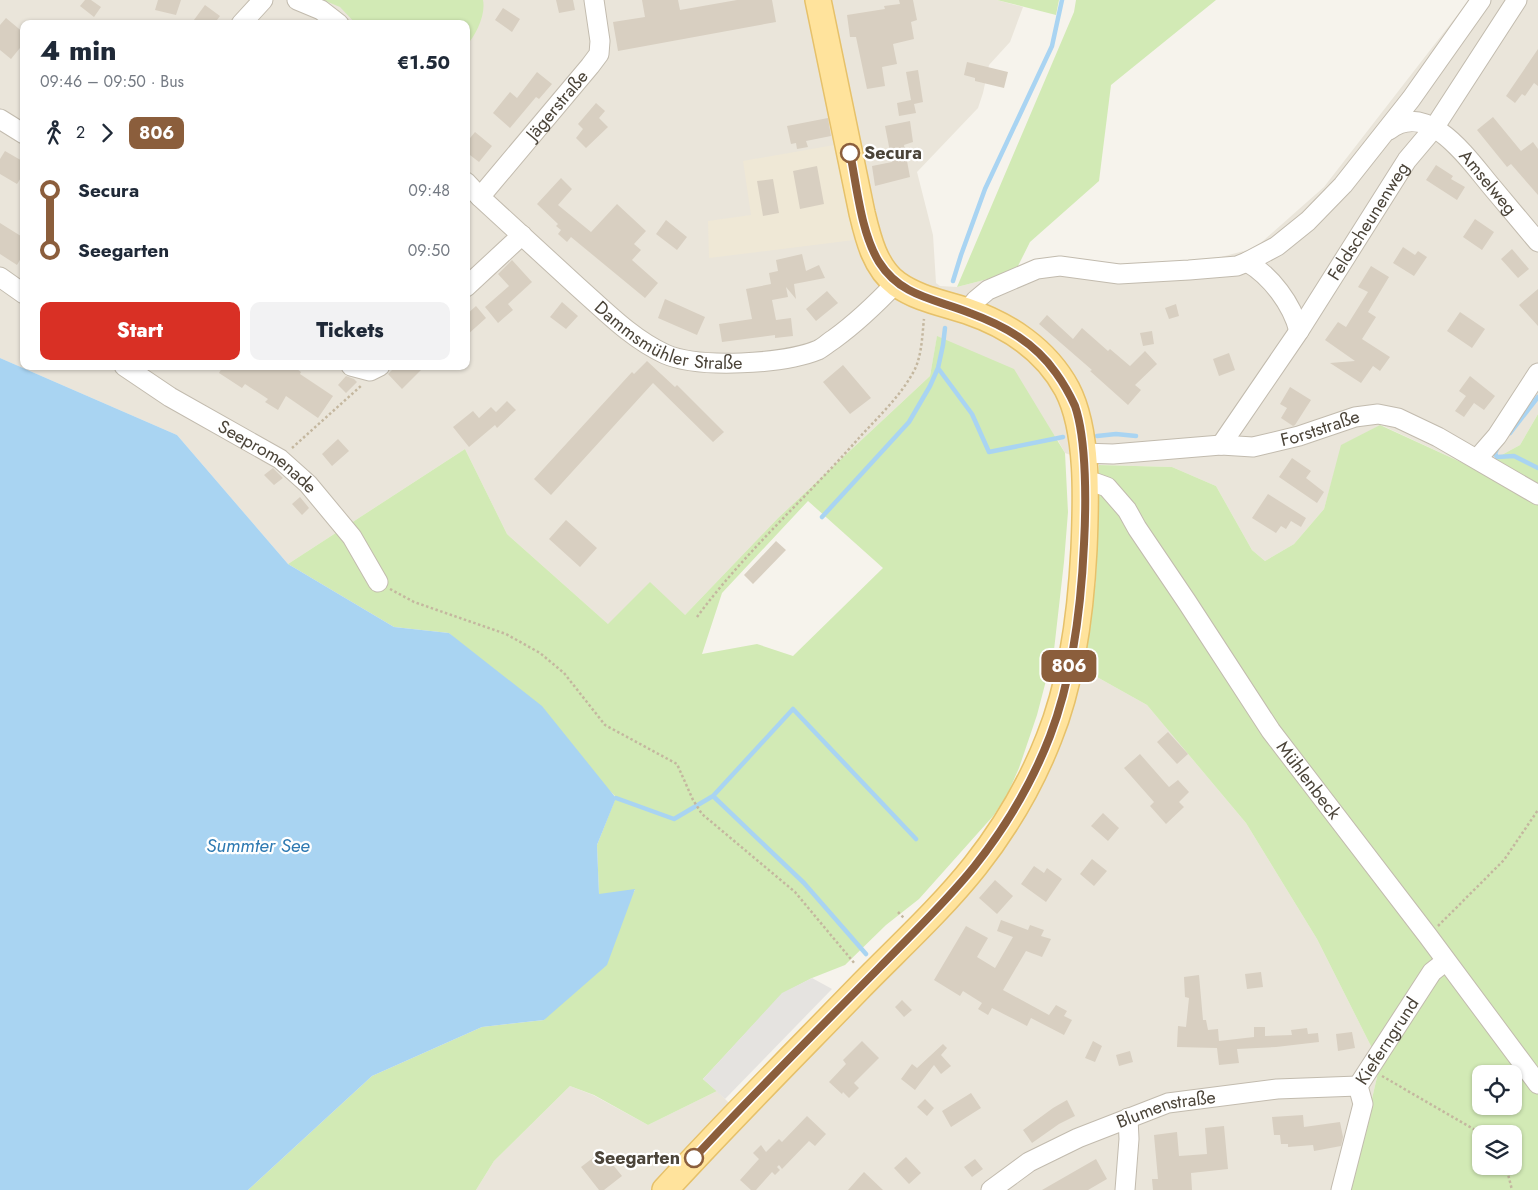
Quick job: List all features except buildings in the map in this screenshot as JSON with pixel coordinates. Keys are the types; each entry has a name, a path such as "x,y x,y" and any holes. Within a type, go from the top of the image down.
{"main road":[{"path":"665,1190 871,969 957,886 984,854 1020,800 1046,745 1059,711 1081,599 1085,531 1084,482 1080,427 1075,407 1066,388 1044,358 1022,337 967,311 929,300 896,283 878,261 868,239 818,0"}],"street":[{"path":"245,20 263,0"},
{"path":"297,0 321,10 334,20"},
{"name":"Jägerstraße","path":"480,197 599,54 600,41 594,0"},
{"path":"967,311 988,290 1037,270 1060,266 1119,274 1237,266 1277,246 1308,221 1343,185 1384,134 1480,0"},
{"name":"Feldscheunenweg","path":"1221,445 1299,331 1406,160 1434,128 1517,0"},
{"path":"0,119 20,132"},
{"name":"Amselweg","path":"1384,134 1401,122 1412,120 1434,128 1456,144 1538,242"},
{"name":"Dammsmühler Straße","path":"470,186 605,311 643,342 666,354 691,361 751,362 792,358 820,349 845,331 896,283"},
{"path":"470,283 522,235"},
{"path":"1247,262 1258,269 1275,286 1296,320 1299,331"},
{"path":"0,277 20,291"},
{"name":"Seepromenade","path":"130,370 170,397 280,459 308,484 352,537 378,582"},
{"path":"1477,460 1497,436 1538,373"},
{"name":"Forststraße","path":"1082,453 1113,454 1221,445 1253,447 1278,442 1355,417 1378,414 1398,418 1438,437 1538,495"},
{"name":"Mühlenbeck","path":"1084,482 1096,483 1107,487 1127,510 1272,732 1538,1084"},
{"name":"Kieferngrund","path":"1341,1190 1363,1104 1358,1086 1432,972 1446,961"},
{"name":"Blumenstraße","path":"991,1190 1029,1162 1078,1138 1168,1102 1277,1089 1358,1086"},
{"path":"1124,1190 1129,1139 1128,1118"}],"path":[{"path":"697,617 711,598 743,563 754,547 823,478 897,395 913,373 921,350 924,320"},
{"path":"280,459 365,382 374,370"},
{"path":"378,582 414,602 506,634 540,653 564,673 605,725 676,764 693,800 702,814 796,892 871,969"},
{"path":"1428,936 1504,860 1538,810"},
{"path":"898,912 905,919"},
{"path":"1369,1068 1472,1128"},
{"path":"1508,1175 1512,1190"}],"shaded area":[{"path":"0,0 997,0 1023,7 1010,42 989,65 978,108 917,172 933,235 936,283 940,286 957,287 1015,272 1206,261 1255,248 1324,187 1469,0 1538,0 1538,414 1520,445 1476,469 1381,425 1342,445 1324,509 1294,544 1265,561 1252,550 1216,486 1172,467 1099,465 1065,453 1056,437 937,337 930,376 778,518 685,615 609,625 507,534 465,449 288,564 177,435 28,370 470,370 470,20 20,20 20,367 0,358"},
{"path":"834,145 854,240 709,258 708,221 751,215 743,161"},
{"path":"1088,672 1147,705 1246,823 1317,939 1380,1064 1351,1190 476,1190 494,1161 570,1086 593,1095 648,1125 717,1091 745,1119 876,987 1067,723 1080,680"},
{"path":"812,978 832,989 725,1099 703,1079 782,993"}],"green space":[{"path":"323,0 483,0 484,6 479,24 470,40 470,20 352,20 340,7"},
{"path":"997,0 1059,0 1056,15"},
{"path":"1076,0 1216,0 1111,85 1099,181 1030,242 1015,272 957,287 1074,12"},
{"path":"937,336 1014,369 1065,453 1068,512 1054,650 1037,715 1019,768 1007,795 994,815 919,899 886,925 845,965 812,978 782,994 703,1079 717,1091 648,1125 594,1095 570,1086 494,1161 476,1190 248,1190 372,1076 482,1027 544,1020 635,890 599,895 597,845 616,797 449,633 394,627 288,564 465,449 507,534 608,624 650,582 685,615 778,518 930,376","holes":["808,501 883,568 793,656 757,644 702,654 722,593"]},
{"path":"1538,414 1538,1190 1351,1190 1380,1064 1317,939 1246,823 1147,705 1088,672 1080,680 1096,580 1099,465 1172,467 1216,486 1252,550 1265,561 1294,544 1324,509 1341,445 1380,425 1476,469 1520,445"}],"water":[{"name":"Summter See","path":"0,358 20,367 20,370 28,370 177,435 288,564 394,627 449,633 542,706 616,798 597,845 599,894 635,889 607,965 544,1020 482,1027 372,1076 248,1190 0,1190"}],"waterway":[{"path":"953,281 985,189 1052,46 1062,0"},
{"path":"822,517 909,422 938,368 945,328"},
{"path":"938,368 972,414 989,452 1063,437"},
{"path":"1510,433 1538,397"},
{"path":"1097,436 1116,434 1136,436"},
{"path":"1497,449 1495,454 1497,457 1514,456 1538,468"},
{"path":"713,796 793,709 916,839"},
{"path":"616,798 674,819 713,796 804,883 866,954"}],"bus line":[{"name":"806","path":"694,1158 964,880 984,854 1020,800 1050,736 1063,695 1077,625 1081,599 1085,531 1084,482 1080,427 1075,407 1066,388 1044,358 1022,337 967,311 915,294 896,283 878,261 868,239 850,153"}],"place":[{"name":"Secura","path":"850,153"},
{"name":"Seegarten","path":"694,1158"}]}
